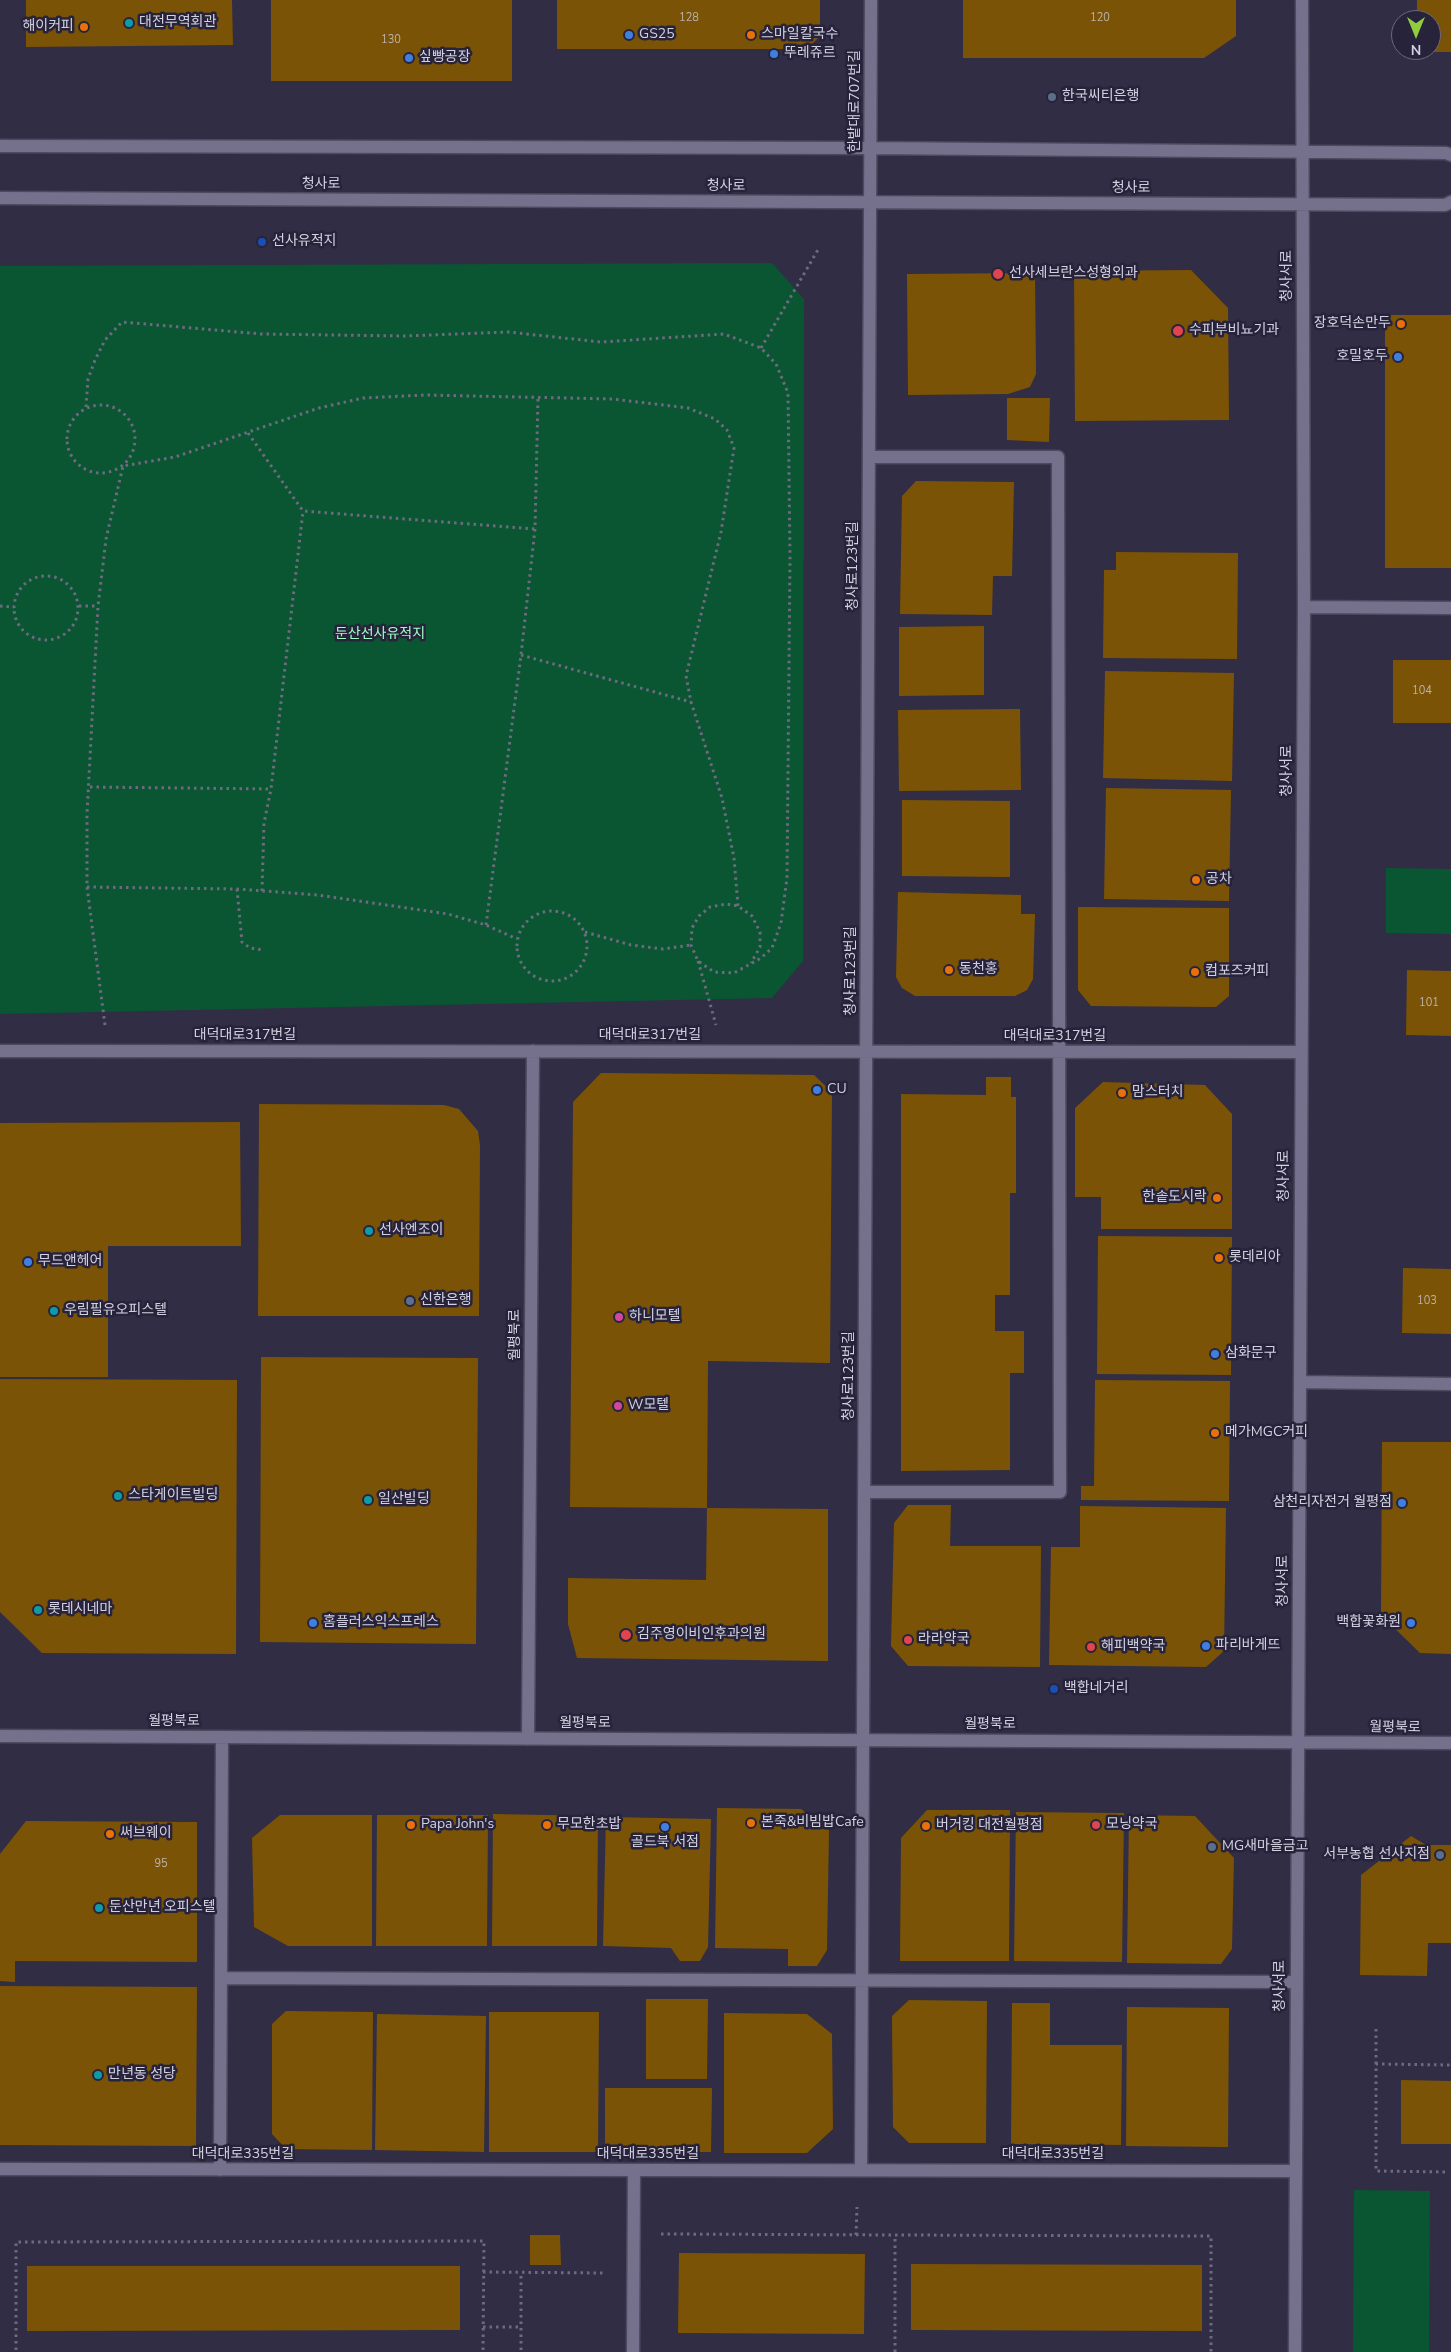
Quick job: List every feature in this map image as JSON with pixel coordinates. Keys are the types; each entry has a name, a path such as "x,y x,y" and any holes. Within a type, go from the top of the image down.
{"street":[{"name":"한밭대로707번길","path":"871,0 871,202"},
{"name":"청사서로","path":"1295,2352 1300,1052 1304,607 1302,0"},
{"path":"0,146 871,148 1446,152 1451,155"},
{"name":"청사로","path":"0,198 1445,205 1451,202"},
{"name":"청사로123번길","path":"861,2170 871,202"},
{"path":"865,1492 1060,1492 1058,456 869,457"},
{"path":"1304,607 1451,608"},
{"name":"대덕대로317번길","path":"0,1050 1300,1052"},
{"name":"월평북로","path":"528,1739 533,1051"},
{"path":"1300,1382 1451,1384"},
{"name":"월평북로","path":"0,1736 1451,1743"},
{"path":"220,2170 222,1737"},
{"path":"221,1978 1296,1982"},
{"name":"대덕대로335번길","path":"0,2169 1296,2171"},
{"path":"633,2352 634,2170"}],"path":[{"path":"761,348 819,248"},
{"path":"698,961 714,972 734,973 772,948 781,923 787,868 790,577 788,393 776,364 761,348 724,334 601,342 508,332 406,336 261,334 122,322 105,340 88,379 86,406 69,423 66,446 74,462 93,473 109,473 123,466 175,457 248,434 319,408 363,398 425,395 613,400 688,408 715,419 727,430 734,448 721,532 686,676 691,702 722,798 734,858 738,906"},
{"path":"486,925 521,655 535,529 538,398"},
{"path":"86,406 108,405 127,416 134,427 136,441 130,458 123,466 106,539 98,606 90,788 87,814 87,887 106,1033"},
{"path":"248,434 303,511 271,789 264,823 262,891"},
{"path":"303,511 535,529"},
{"path":"36,577 56,577 73,590 79,606 76,621 69,632 48,641 31,638 20,630 14,618 14,597 23,584 36,577"},
{"path":"0,606 14,607"},
{"path":"79,606 98,606"},
{"path":"521,655 691,702"},
{"path":"90,788 271,789"},
{"path":"87,887 262,891 387,904 448,914 486,925 518,939"},
{"path":"237,890 242,942 250,948 264,950"},
{"path":"718,1032 698,961 691,945 692,928 699,916 710,907 726,904 738,906 752,916 760,932 760,947 751,963"},
{"path":"554,911 574,918 585,932 588,947 582,966 565,979 543,980 526,970 519,958 518,939 524,925 536,914 554,911"},
{"path":"585,932 630,945 663,949 691,945"},
{"path":"1376,2029 1376,2171 1445,2172"},
{"path":"1376,2064 1451,2065"},
{"path":"856,2235 857,2207"},
{"path":"657,2234 1211,2236 1211,2352"},
{"path":"895,2235 895,2352"},
{"path":"16,2350 16,2242 484,2242 483,2350"},
{"path":"483,2272 602,2273"},
{"path":"520,2350 521,2272"},
{"path":"483,2327 521,2327"}],"green space":[{"name":"둔산선사유적지","path":"772,263 804,299 803,961 772,998 0,1014 0,266"},
{"path":"1386,868 1451,869 1451,934 1386,933"},
{"path":"1354,2190 1430,2191 1429,2352 1353,2352"}],"building":[{"name":"대전무역회관","path":"26,0 232,0 233,45 26,47"},
{"path":"271,0 512,0 512,81 271,81"},
{"path":"557,0 820,0 820,36 807,49 557,49"},
{"path":"963,0 1236,0 1236,36 1204,58 963,58"},
{"path":"1417,0 1451,0 1451,52 1441,52 1441,10 1417,10"},
{"path":"1191,270 1228,308 1229,420 1075,421 1074,271"},
{"path":"1035,273 1036,374 1030,387 1008,394 908,395 907,274"},
{"path":"1385,315 1451,315 1451,568 1385,568"},
{"path":"1007,398 1050,398 1049,442 1007,440"},
{"path":"916,481 1014,482 1012,576 993,576 992,615 900,614 902,496"},
{"path":"1116,552 1238,553 1237,659 1103,658 1104,570 1116,570"},
{"path":"984,626 984,695 899,696 899,627"},
{"path":"1393,660 1451,660 1451,723 1393,723"},
{"path":"1105,671 1234,673 1232,781 1103,778"},
{"path":"1020,709 1021,790 899,791 898,710"},
{"path":"1106,788 1231,790 1229,901 1104,899"},
{"path":"902,800 1010,801 1010,877 902,876"},
{"path":"898,892 1021,895 1021,914 1035,914 1033,979 1027,990 1015,996 915,996 902,988 896,977"},
{"path":"1078,907 1229,908 1229,996 1216,1007 1091,1006 1078,990"},
{"path":"1407,970 1451,971 1451,1036 1406,1035"},
{"path":"601,1073 814,1075 832,1092 830,1363 708,1361 707,1508 570,1507 573,1102"},
{"path":"986,1077 1011,1077 1011,1097 1016,1097 1016,1193 1010,1193 1010,1295 995,1295 995,1331 1024,1331 1024,1373 1010,1373 1010,1470 901,1471 901,1094 986,1095"},
{"path":"1103,1082 1205,1085 1232,1114 1232,1229 1101,1229 1101,1197 1075,1197 1075,1108"},
{"name":"선사엔조이","path":"259,1104 444,1105 459,1109 478,1131 480,1145 479,1316 258,1316"},
{"name":"우림필유오피스텔","path":"240,1122 241,1246 108,1246 108,1377 0,1377 0,1123"},
{"path":"1098,1236 1232,1237 1231,1375 1097,1374"},
{"path":"1403,1268 1451,1269 1451,1334 1402,1333"},
{"name":"일산빌딩","path":"261,1357 478,1358 476,1644 260,1642"},
{"name":"스타게이트빌딩","path":"0,1379 237,1380 236,1654 42,1653 0,1612"},
{"path":"1095,1380 1230,1381 1229,1501 1081,1500 1081,1486 1094,1486"},
{"path":"1382,1442 1451,1442 1451,1654 1420,1653 1381,1615"},
{"path":"908,1505 951,1505 950,1546 1041,1546 1040,1667 908,1666 891,1646 894,1523"},
{"path":"1080,1506 1226,1508 1224,1651 1206,1667 1049,1665 1051,1547 1080,1547"},
{"path":"707,1508 828,1509 828,1661 577,1658 568,1624 568,1578 706,1580"},
{"path":"717,1808 801,1809 829,1830 827,1950 817,1966 788,1966 788,1949 715,1948"},
{"path":"927,1810 1010,1810 1009,1961 900,1961 901,1838"},
{"path":"1016,1812 1124,1813 1122,1962 1014,1961"},
{"path":"493,1814 598,1816 597,1946 492,1946"},
{"path":"280,1815 372,1815 372,1946 288,1946 254,1927 252,1838"},
{"path":"377,1815 488,1815 487,1946 376,1946"},
{"path":"1129,1815 1195,1816 1234,1858 1232,1949 1221,1964 1127,1963"},
{"path":"606,1817 711,1819 708,1947 700,1961 680,1961 671,1948 603,1946"},
{"name":"둔산만년 오피스텔","path":"26,1821 197,1822 197,1962 15,1961 15,1982 0,1981 0,1854"},
{"path":"1411,1836 1426,1845 1451,1845 1451,1943 1428,1943 1427,1976 1360,1975 1361,1875"},
{"name":"만년동 성당","path":"0,1986 197,1987 196,2146 0,2145"},
{"path":"646,1999 708,1999 707,2079 646,2079"},
{"path":"909,2000 987,2001 986,2143 909,2143 893,2127 892,2016"},
{"path":"1012,2003 1050,2003 1050,2045 1122,2045 1121,2145 1011,2144"},
{"path":"1127,2007 1229,2008 1228,2147 1126,2146"},
{"path":"286,2011 373,2012 372,2150 286,2149 272,2134 272,2024"},
{"path":"489,2012 599,2012 598,2152 489,2152"},
{"path":"724,2013 807,2014 832,2034 833,2129 807,2153 724,2153"},
{"path":"377,2014 486,2016 484,2152 375,2150"},
{"path":"1401,2080 1451,2081 1451,2144 1401,2144"},
{"path":"605,2088 712,2088 711,2152 605,2152"},
{"path":"530,2235 560,2235 561,2265 530,2265"},
{"path":"679,2253 865,2254 864,2334 678,2333"},
{"path":"911,2264 1202,2265 1202,2331 911,2330"},
{"path":"27,2266 460,2266 460,2330 27,2331"}],"place":[{"name":"대전무역회관","path":"129,23"},
{"name":"해이커피","path":"84,27"},
{"name":"GS25","path":"629,35"},
{"name":"스마일칼국수","path":"751,35"},
{"name":"뚜레쥬르","path":"774,54"},
{"name":"싶빵공장","path":"409,58"},
{"name":"한국씨티은행","path":"1052,97"},
{"name":"선사유적지","path":"262,242"},
{"name":"선사세브란스성형외과","path":"998,274"},
{"name":"장호덕손만두","path":"1401,324"},
{"name":"수피부비뇨기과","path":"1178,331"},
{"name":"호밀호두","path":"1398,357"},
{"name":"공차","path":"1196,880"},
{"name":"동천홍","path":"949,970"},
{"name":"컴포즈커피","path":"1195,972"},
{"name":"CU","path":"817,1090"},
{"name":"맘스터치","path":"1122,1093"},
{"name":"한솥도시락","path":"1217,1198"},
{"name":"선사엔조이","path":"369,1231"},
{"name":"롯데리아","path":"1219,1258"},
{"name":"무드앤헤어","path":"28,1262"},
{"name":"신한은행","path":"410,1301"},
{"name":"우림필유오피스텔","path":"54,1311"},
{"name":"하니모텔","path":"619,1317"},
{"name":"삼화문구","path":"1215,1354"},
{"name":"W모텔","path":"618,1406"},
{"name":"메가MGC커피","path":"1215,1433"},
{"name":"스타게이트빌딩","path":"118,1496"},
{"name":"일산빌딩","path":"368,1500"},
{"name":"삼천리자전거 월평점","path":"1402,1503"},
{"name":"롯데시네마","path":"38,1610"},
{"name":"홈플러스익스프레스","path":"313,1623"},
{"name":"백합꽃화원","path":"1411,1623"},
{"name":"김주영이비인후과의원","path":"626,1635"},
{"name":"라라약국","path":"908,1640"},
{"name":"파리바게뜨","path":"1206,1646"},
{"name":"해피백약국","path":"1091,1647"},
{"name":"백합네거리","path":"1054,1689"},
{"name":"본죽&비빔밥Cafe","path":"751,1823"},
{"name":"Papa John's","path":"411,1825"},
{"name":"무모한초밥","path":"547,1825"},
{"name":"모닝약국","path":"1096,1825"},
{"name":"버거킹 대전월평점","path":"926,1826"},
{"name":"골드북 서점","path":"665,1827"},
{"name":"써브웨이","path":"110,1834"},
{"name":"MG새마을금고","path":"1212,1847"},
{"name":"서부농협 선사지점","path":"1440,1855"},
{"name":"둔산만년 오피스텔","path":"99,1908"},
{"name":"만년동 성당","path":"98,2075"}]}
